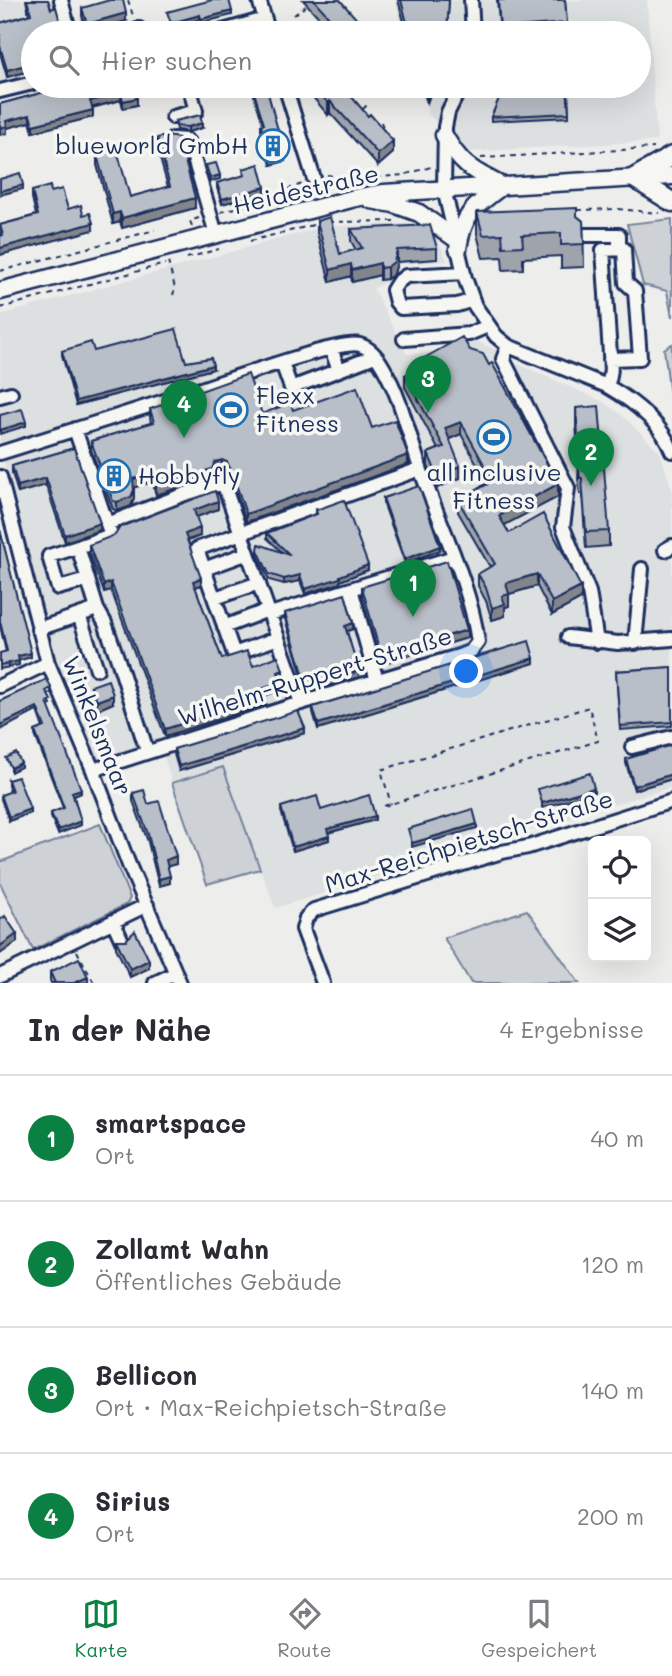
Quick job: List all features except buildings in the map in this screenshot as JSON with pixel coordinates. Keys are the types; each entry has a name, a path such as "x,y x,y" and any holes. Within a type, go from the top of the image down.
{"highway":[{"path":"667,152 634,178 672,202"}],"main road":[{"path":"355,198 394,204 419,213 457,244 469,212 502,186 462,163 444,135"},
{"name":"Heidestraße","path":"0,291 218,242 355,198 672,176"}],"street":[{"path":"61,0 67,21"},
{"path":"259,0 265,21"},
{"path":"471,0 472,21"},
{"path":"0,91 21,86"},
{"path":"173,117 196,111 193,98"},
{"path":"289,98 314,179"},
{"path":"455,98 448,112 444,135 444,190 464,273 473,300 488,326 508,346 607,386 649,416 672,451"},
{"path":"173,139 186,140 190,145 218,242"},
{"path":"585,235 619,235 620,249"},
{"path":"607,386 612,373 610,359 603,250 624,249 626,283 635,291 640,358 610,359"},
{"path":"464,273 406,276 393,290 396,302 401,308 457,305 473,300"},
{"path":"404,339 469,334 488,326"},
{"path":"0,453 195,396 282,363 331,349 362,345 375,356 290,387 282,363"},
{"path":"508,346 503,359 568,488 563,527 589,592 597,642"},
{"path":"331,349 339,370"},
{"name":"Wilhelm-Ruppert-Straße","path":"93,770 301,702 459,656 471,651 478,642 454,557 421,469 403,410 375,356"},
{"path":"75,429 111,535 49,556 58,588 87,580"},
{"path":"278,638 234,654 197,549 421,469"},
{"name":"Winkelsmaar","path":"0,477 48,663 129,865 178,978"},
{"path":"107,524 223,480 301,702"},
{"path":"78,547 147,751"},
{"path":"204,569 248,553"},
{"path":"224,627 454,557"},
{"path":"635,643 642,569"},
{"path":"215,598 259,583"},
{"path":"351,589 377,681"},
{"path":"38,629 97,608"},
{"path":"79,615 97,669"},
{"path":"568,637 597,642 635,643 672,639"},
{"path":"0,686 48,663"},
{"path":"632,747 672,737"},
{"name":"Max-Reichpietsch-Straße","path":"323,983 303,929 306,918 314,910 672,801"},
{"path":"0,976 147,905"},
{"path":"113,921 122,941"},
{"path":"155,983 178,978"}],"path":[{"path":"122,1 127,0 136,21"},
{"path":"294,15 307,4"},
{"path":"357,114 368,104"},
{"path":"381,122 384,137"},
{"path":"462,163 473,159 500,157 667,152"},
{"path":"190,220 246,205 327,175 359,179 417,173 427,167 444,167"},
{"path":"0,271 155,230"},
{"path":"187,258 218,242"},
{"path":"0,308 175,261"},
{"path":"168,262 175,288 173,295"},
{"path":"384,806 391,804 598,741 589,707 380,770 391,804"},
{"path":"72,940 94,983"}],"shaded area":[{"path":"0,0 54,0 60,21 21,21 21,80 0,85"},
{"path":"395,0 647,0 648,21 401,21"},
{"path":"651,56 657,141 466,152 428,114 423,98 651,98"},
{"path":"672,219 672,317 667,291 643,285 627,224"},
{"path":"417,223 428,228 438,239 447,261 398,264 395,278 373,288 407,354 460,350 475,341 495,349 500,356 604,402 622,415 660,452 672,489 672,787 275,908 223,767 172,783 163,753 100,774 50,646 0,446 0,315 322,227"},
{"path":"672,344 672,410 664,349"},
{"path":"223,767 260,869 207,884 172,783"},
{"path":"100,824 130,898 127,904 33,950 0,883 0,862"},
{"path":"527,910 579,983 471,983 444,938"}],"place":[{"name":"blueworld GmbH","path":"273,146"},
{"name":"Flexx Fitness","path":"231,410"},
{"name":"Bellicon","path":"428,413"},
{"name":"all inclusive Fitness","path":"494,437"},
{"name":"Sirius","path":"184,438"},
{"name":"Hobbyfly","path":"114,476"},
{"name":"Zollamt Wahn","path":"591,486"},
{"name":"smartspace","path":"413,617"}]}
